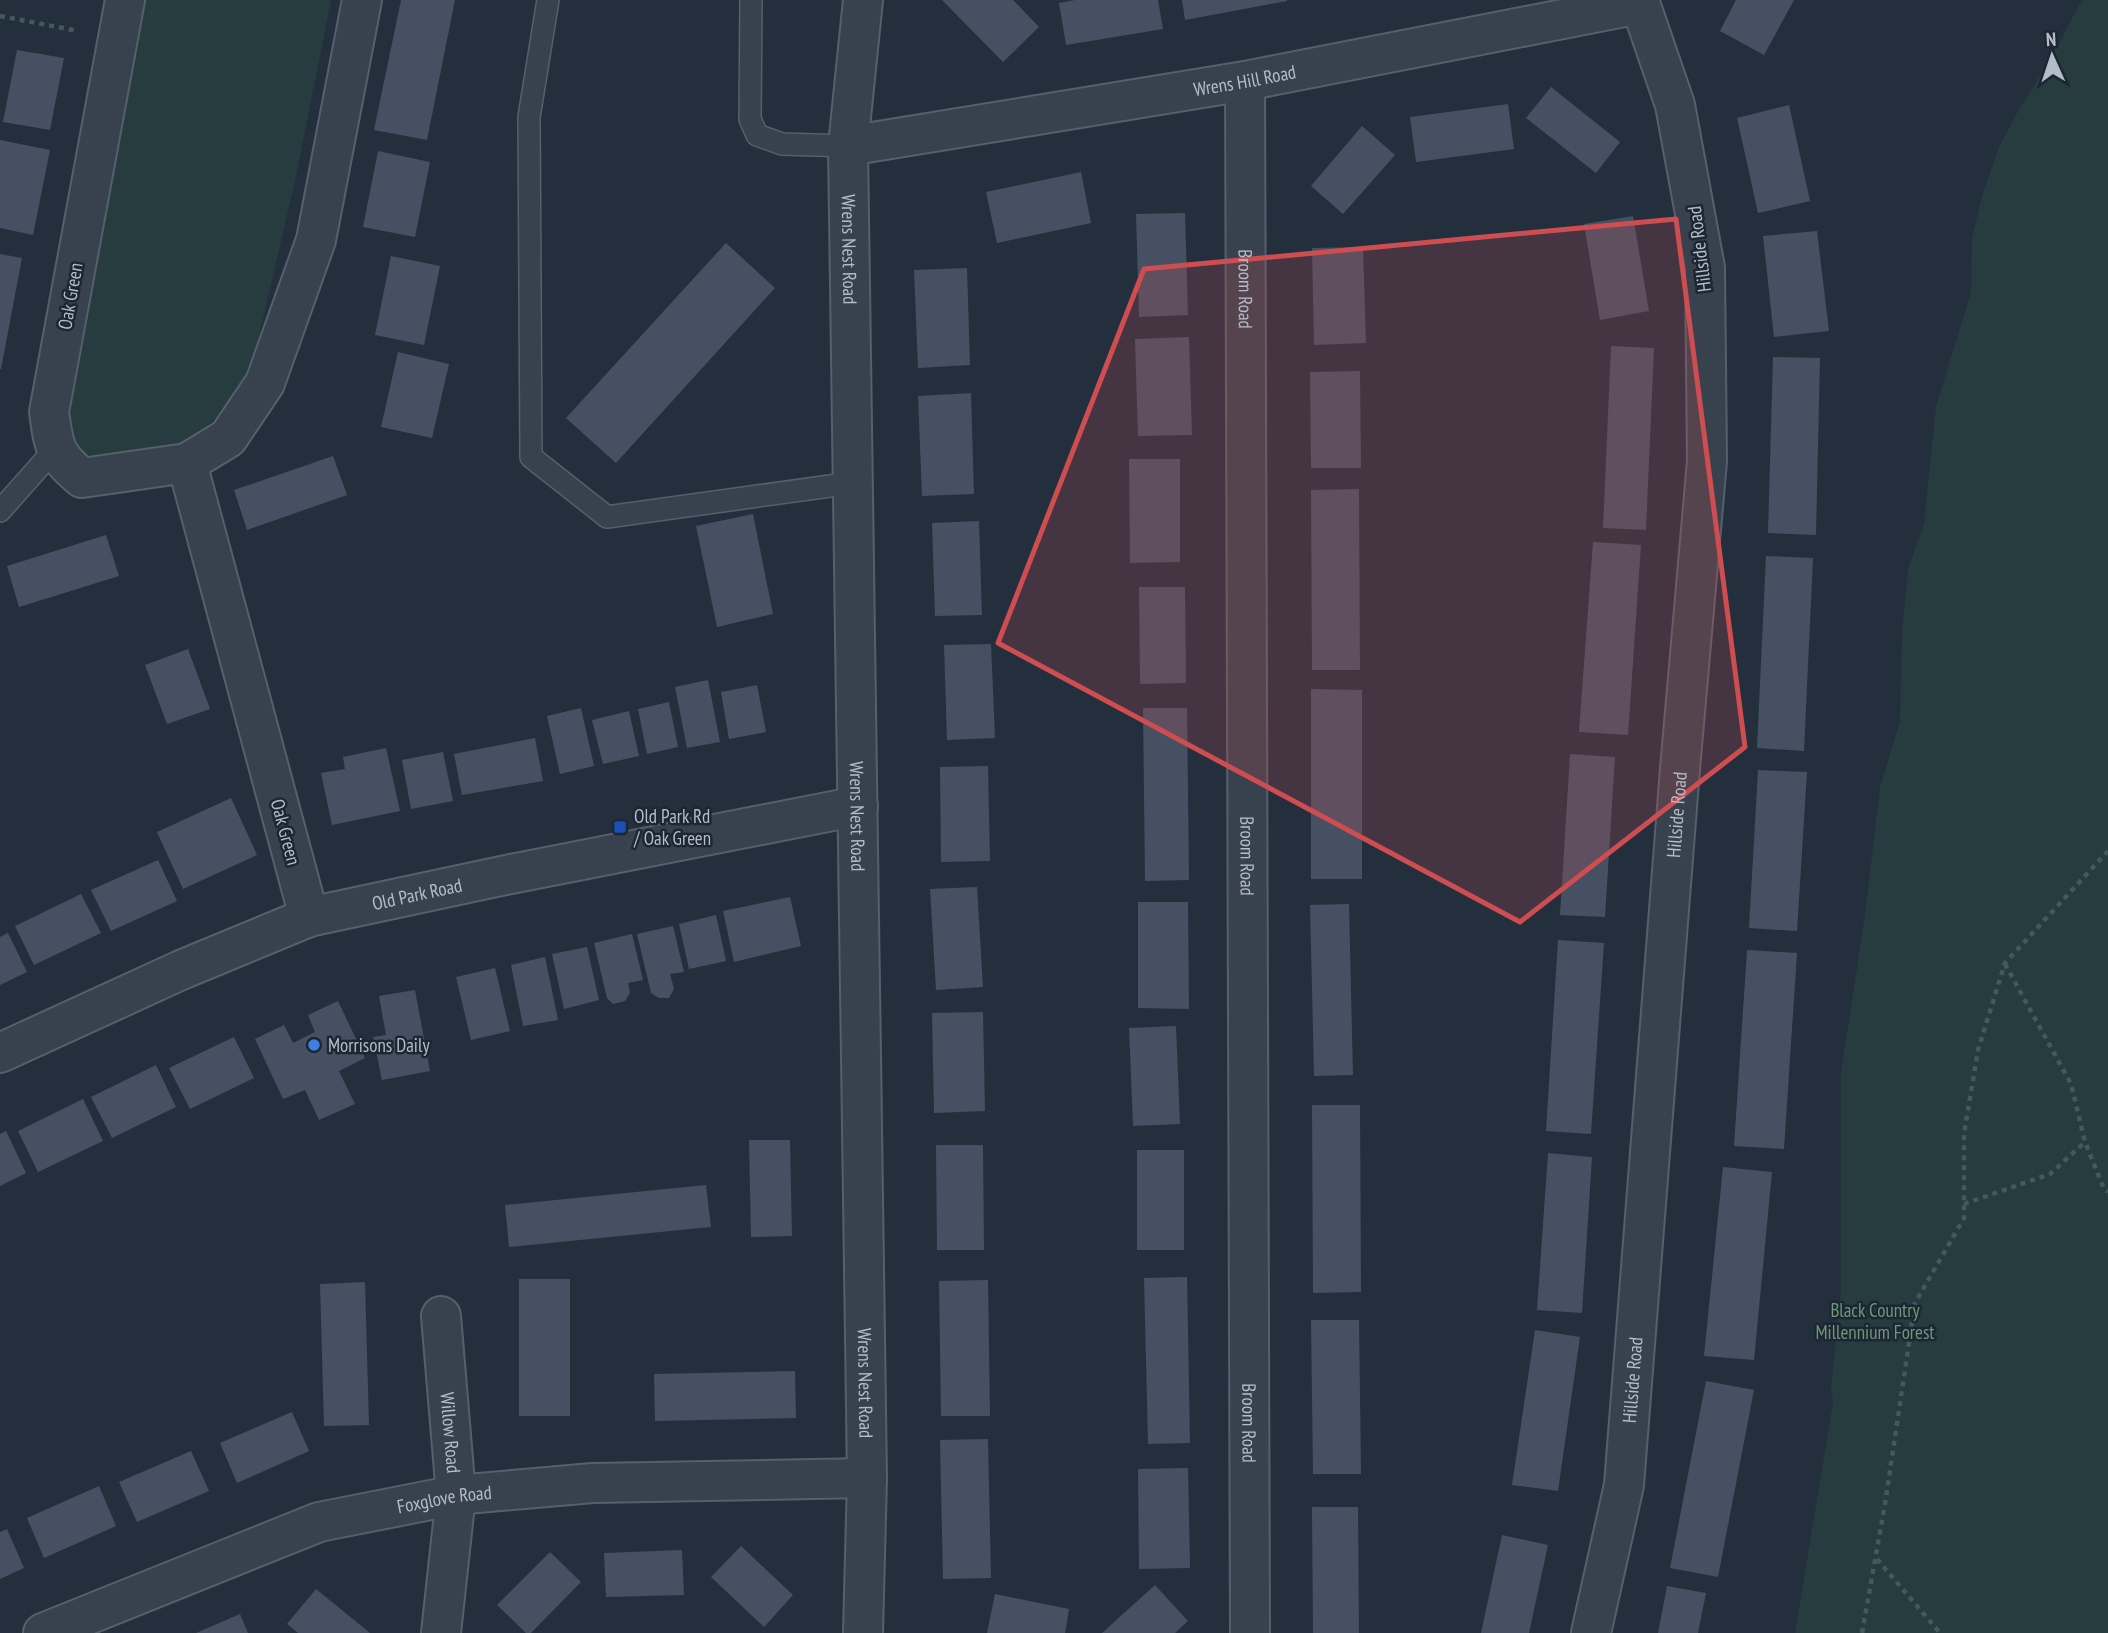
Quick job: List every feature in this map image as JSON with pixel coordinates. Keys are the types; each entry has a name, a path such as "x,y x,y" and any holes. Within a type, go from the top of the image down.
{"street":[{"name":"Oak Green","path":"55,450 49,412 125,0"},
{"path":"55,450 66,466 82,478 187,463 228,438 265,383 316,240 362,0"},
{"name":"Wrens Nest Road","path":"863,0 848,146 867,1478 863,1633"},
{"name":"Wrens Hill Road","path":"848,146 1245,81 1640,2"},
{"name":"Hillside Road","path":"1591,1633 1624,1485 1707,461 1705,268 1675,105 1640,2"},
{"name":"Broom Road","path":"1245,81 1250,1633"},
{"name":"Oak Green","path":"187,463 309,917"},
{"name":"Old Park Road","path":"0,1053 181,970 309,917 506,875 858,806"},
{"name":"Willow Road","path":"441,1316 456,1495 441,1633"},
{"name":"Foxglove Road","path":"43,1633 320,1522 456,1495 593,1483 867,1478"}],"lane":[{"path":"548,0 529,117 531,457 607,517 852,482"},
{"path":"751,0 750,118 757,135 782,144 848,146"},
{"path":"0,510 55,450"}],"path":[{"path":"0,16 118,38"},
{"path":"1863,1633 1915,1303 1964,1218 1964,1133 1978,1050 2005,963 2108,851"},
{"path":"2005,963 2071,1084 2085,1142 2104,1189 2108,1192"},
{"path":"1964,1204 2050,1174 2085,1142"},
{"path":"1876,1558 1940,1633"}],"highlighted area":[{"path":"1676,219 1745,747 1520,922 998,643 1144,269"}],"green space":[{"path":"137,0 331,0 295,181 250,375 193,446 111,463 78,450 63,422"},
{"name":"Black Country Millennium Forest","path":"2082,0 2108,0 2108,1633 1795,1633 1833,1402 1831,1386 1841,1289 1841,1073 1865,915 1880,787 1900,721 1902,635 1908,569 1924,524 1936,407 1971,292 1972,237 1983,193 1999,147"}],"building":[{"path":"401,0 455,0 427,140 374,130"},
{"path":"942,0 1013,0 1039,27 1003,62"},
{"path":"1075,0 1158,0 1163,29 1066,45 1059,3"},
{"path":"1182,0 1287,0 1287,1 1185,20"},
{"path":"1736,0 1794,0 1764,55 1720,31"},
{"path":"17,50 64,58 50,130 3,122"},
{"path":"1551,87 1620,142 1596,173 1526,118"},
{"path":"1508,104 1514,149 1416,162 1410,117"},
{"path":"1789,105 1810,201 1758,213 1737,118"},
{"path":"1362,126 1395,155 1343,214 1311,186"},
{"path":"0,140 50,150 33,235 0,228"},
{"path":"378,151 430,162 415,237 363,227"},
{"path":"1081,172 1091,223 997,243 986,192"},
{"path":"1185,213 1188,315 1139,317 1136,214"},
{"path":"1633,216 1649,311 1600,320 1584,224"},
{"path":"1817,231 1829,331 1774,337 1763,236"},
{"path":"726,243 775,288 616,463 566,418"},
{"path":"1363,247 1366,343 1314,345 1312,248"},
{"path":"0,254 22,258 1,369 0,369"},
{"path":"391,256 440,266 424,345 375,335"},
{"path":"967,268 970,365 918,368 914,270"},
{"path":"1189,337 1192,435 1138,436 1135,339"},
{"path":"1611,346 1654,348 1646,530 1603,528"},
{"path":"398,352 449,364 432,438 381,427"},
{"path":"1773,357 1820,358 1816,535 1768,533"},
{"path":"1360,371 1361,468 1311,468 1310,372"},
{"path":"971,393 974,494 922,496 918,396"},
{"path":"333,456 347,495 247,530 234,490"},
{"path":"1129,459 1180,459 1180,562 1130,563"},
{"path":"1359,489 1360,670 1312,670 1311,490"},
{"path":"753,514 773,614 717,627 696,526"},
{"path":"979,521 982,615 935,616 932,523"},
{"path":"106,535 119,576 19,607 7,566"},
{"path":"1593,542 1641,545 1628,735 1579,732"},
{"path":"1766,556 1813,558 1804,751 1757,748"},
{"path":"1139,587 1185,587 1186,683 1140,684"},
{"path":"991,644 995,738 947,740 944,645"},
{"path":"188,649 210,709 167,724 145,665"},
{"path":"708,680 720,742 687,748 675,687"},
{"path":"757,685 766,732 729,739 721,692"},
{"path":"1311,689 1362,690 1362,879 1311,879"},
{"path":"669,702 678,747 647,754 638,709"},
{"path":"581,708 594,766 560,774 547,716"},
{"path":"1143,708 1187,708 1189,880 1145,881"},
{"path":"629,711 639,756 603,764 592,720"},
{"path":"535,738 543,781 462,795 454,754"},
{"path":"386,748 400,811 332,825 321,773 345,769 343,757"},
{"path":"443,752 453,801 411,809 402,760"},
{"path":"1570,754 1615,757 1605,917 1560,915"},
{"path":"988,766 990,861 941,862 940,767"},
{"path":"1758,770 1807,772 1797,931 1749,928"},
{"path":"231,798 257,855 183,889 157,832"},
{"path":"158,860 177,901 111,931 91,890"},
{"path":"977,887 983,987 936,990 930,889"},
{"path":"81,894 101,933 34,965 15,926"},
{"path":"790,897 801,946 734,962 723,911"},
{"path":"1138,902 1188,902 1189,1009 1138,1008"},
{"path":"1349,904 1353,1075 1314,1076 1310,905"},
{"path":"716,915 726,961 689,969 679,924"},
{"path":"673,926 684,972 670,974 674,989 669,998 659,998 651,993 637,934"},
{"path":"8,933 27,972 0,985 0,937"},
{"path":"632,934 643,980 628,983 630,993 625,1001 613,1004 607,998 594,943"},
{"path":"1558,940 1604,943 1591,1134 1546,1131"},
{"path":"587,947 599,1000 564,1009 552,954"},
{"path":"1747,950 1797,953 1784,1149 1734,1146"},
{"path":"545,957 558,1020 523,1026 511,965"},
{"path":"495,968 510,1031 471,1040 456,977"},
{"path":"415,990 430,1071 382,1080 373,1037 386,1035 379,996"},
{"path":"338,1001 365,1058 339,1071 355,1104 319,1120 305,1090 283,1099 255,1039 284,1025 293,1043 315,1032 308,1015"},
{"path":"983,1012 985,1111 934,1113 932,1013"},
{"path":"1176,1026 1180,1124 1133,1126 1129,1028"},
{"path":"234,1037 254,1078 190,1109 169,1068"},
{"path":"156,1065 176,1107 112,1138 91,1097"},
{"path":"83,1099 103,1141 38,1172 18,1131"},
{"path":"1312,1105 1360,1105 1361,1292 1313,1293"},
{"path":"6,1131 26,1173 0,1186 0,1134"},
{"path":"749,1140 790,1140 792,1236 751,1237"},
{"path":"936,1145 983,1145 984,1250 937,1250"},
{"path":"1137,1150 1184,1150 1184,1250 1137,1250"},
{"path":"1548,1153 1592,1157 1582,1313 1537,1310"},
{"path":"1723,1167 1772,1172 1754,1360 1704,1356"},
{"path":"706,1185 711,1227 509,1247 505,1205"},
{"path":"1187,1277 1190,1443 1148,1444 1144,1278"},
{"path":"519,1279 570,1279 570,1416 519,1416"},
{"path":"988,1280 990,1416 941,1416 939,1281"},
{"path":"365,1282 369,1425 324,1426 320,1284"},
{"path":"1311,1320 1359,1320 1361,1474 1313,1474"},
{"path":"1535,1330 1580,1337 1558,1491 1512,1485"},
{"path":"795,1371 796,1418 655,1421 654,1374"},
{"path":"1706,1381 1754,1390 1718,1577 1670,1568"},
{"path":"292,1412 309,1451 237,1483 220,1443"},
{"path":"988,1439 991,1578 943,1579 940,1440"},
{"path":"191,1451 209,1491 137,1522 119,1482"},
{"path":"1188,1468 1190,1568 1139,1569 1138,1469"},
{"path":"99,1486 116,1526 44,1558 27,1518"},
{"path":"1312,1507 1358,1507 1359,1633 1313,1633"},
{"path":"7,1529 24,1568 0,1579 0,1532"},
{"path":"1502,1535 1548,1545 1529,1633 1481,1633"},
{"path":"741,1546 793,1595 764,1627 711,1577"},
{"path":"682,1550 684,1595 606,1597 604,1553"},
{"path":"550,1552 581,1582 531,1633 526,1633 497,1605"},
{"path":"1155,1585 1188,1621 1175,1633 1102,1633"},
{"path":"1667,1586 1706,1593 1698,1633 1658,1633"},
{"path":"316,1589 370,1633 298,1633 287,1624"},
{"path":"995,1594 1069,1609 1065,1633 987,1633"},
{"path":"240,1614 248,1633 196,1633"}],"place":[{"name":"Old Park Rd / Oak Green","path":"620,827"},
{"name":"Morrisons Daily","path":"314,1045"}]}
